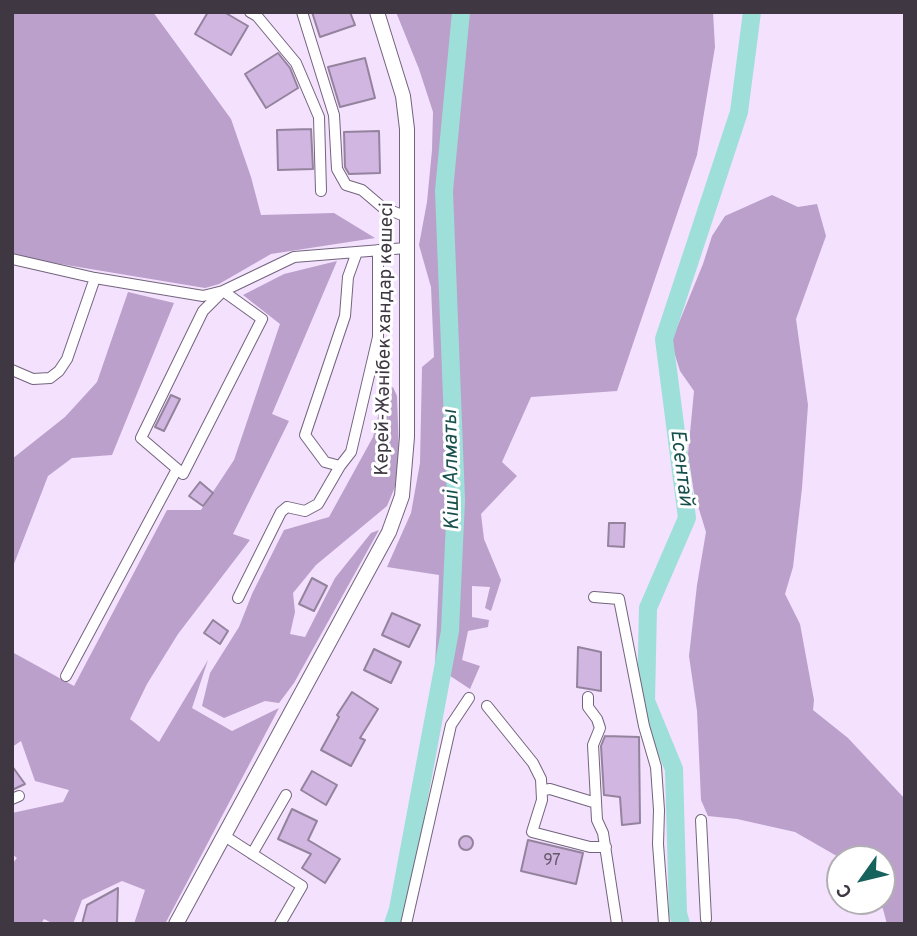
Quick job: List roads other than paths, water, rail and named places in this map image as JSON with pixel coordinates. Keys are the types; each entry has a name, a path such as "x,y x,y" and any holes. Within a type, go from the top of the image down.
{"main road":[{"name":"Керей-Жәнібек хандар көшесі","path":"176,924 388,532 402,496 407,437 407,129 403,96 377,12"}],"street":[{"path":"250,12 257,16 296,62 319,117 321,191"},
{"path":"302,12 334,115 337,169 346,185 362,190 382,207 407,217"},
{"path":"12,259 95,278 203,296 223,290 294,257 406,248"},
{"path":"239,598 281,512 287,508 305,511 318,504 351,452 378,337 378,250"},
{"path":"340,466 325,462 305,435 345,316 348,277 357,252"},
{"path":"13,373 33,379 50,378 59,371 66,359 95,278"},
{"path":"223,290 262,319 183,474 141,439 203,311 223,290"},
{"path":"66,676 177,469"},
{"path":"594,597 618,598 644,726 656,767 664,924"},
{"path":"588,697 588,707 600,728 593,745 597,820 606,847 617,924"},
{"path":"407,924 451,725 468,698"},
{"path":"487,706 534,763 541,779 544,790 533,832 590,847 606,847"},
{"path":"544,790 550,789 596,803"},
{"path":"252,854 286,794"},
{"path":"701,820 706,919"},
{"path":"223,835 302,886 281,924"}],"waterway":[{"name":"Кіші Алматы","path":"393,924 450,631 456,500 444,191 461,12"},
{"name":"Есентай","path":"681,924 678,913 674,769 646,701 648,608 687,518 664,339 739,112 752,12"}]}
